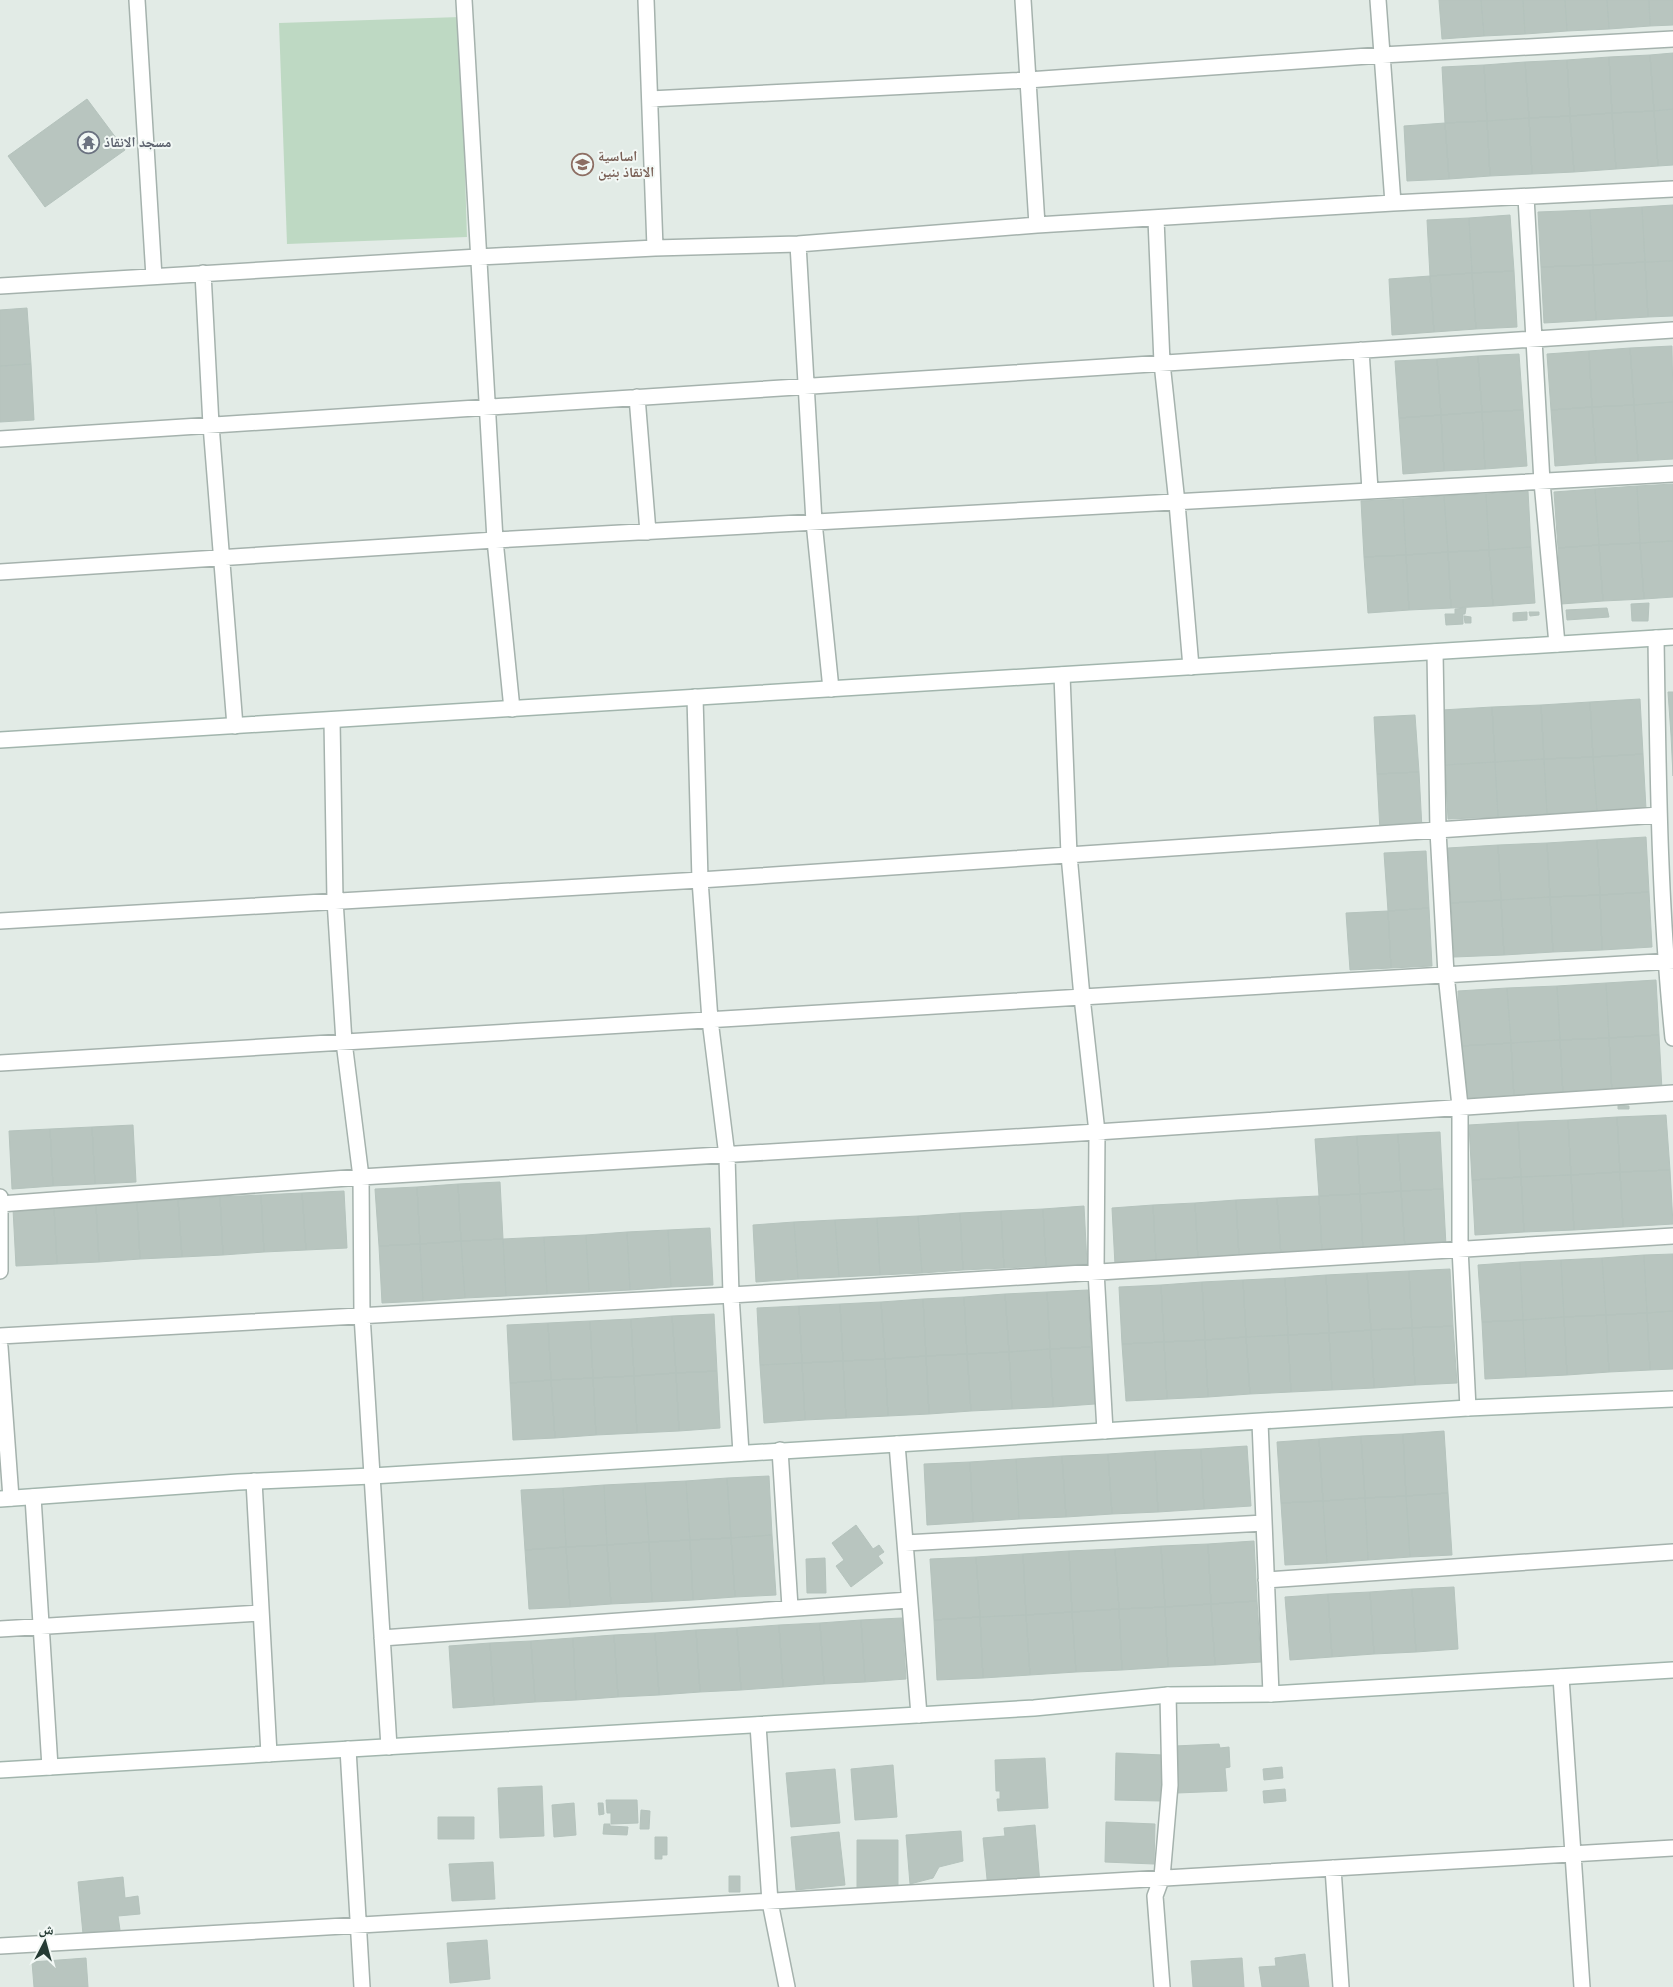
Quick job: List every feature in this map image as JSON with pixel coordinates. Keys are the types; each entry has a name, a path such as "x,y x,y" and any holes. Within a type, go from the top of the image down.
{"street":[{"path":"137,0 154,277"},
{"path":"464,0 495,540 512,709"},
{"path":"646,0 656,248"},
{"path":"1023,0 1037,225"},
{"path":"1378,0 1393,203"},
{"path":"650,99 1028,80 1382,55 1673,39"},
{"path":"0,286 478,257 656,248 798,244 1037,225 1393,203 1673,189"},
{"path":"1526,197 1542,482 1557,644"},
{"path":"1156,219 1162,363 1177,503 1191,667"},
{"path":"798,244 814,522 832,689"},
{"path":"203,273 211,426 234,726"},
{"path":"0,439 1673,330"},
{"path":"1361,350 1370,490"},
{"path":"637,398 648,532"},
{"path":"0,572 495,540 1673,474"},
{"path":"0,740 1673,637"},
{"path":"1656,638 1658,815 1673,1038"},
{"path":"1435,652 1438,831 1446,974 1460,1106 1460,1248 1468,1408"},
{"path":"1062,675 1069,856 1097,1132 1096,1271 1105,1432"},
{"path":"695,697 700,880 710,1020 727,1156 731,1295 741,1453"},
{"path":"332,720 335,900 344,1042 361,1177 362,1315 389,1747"},
{"path":"0,921 700,880 1658,815"},
{"path":"0,1063 1669,961"},
{"path":"0,1271 0,1201 361,1177 727,1156 1673,1093"},
{"path":"0,1336 731,1295 1673,1236"},
{"path":"0,1347 5,1498 254,1481 372,1476 780,1450 1105,1432 1468,1408 1673,1399"},
{"path":"1260,1422 1271,1694"},
{"path":"897,1444 919,1715"},
{"path":"780,1450 790,1607"},
{"path":"254,1481 269,1754"},
{"path":"33,1497 50,1767"},
{"path":"905,1543 1264,1523"},
{"path":"1266,1580 1673,1552"},
{"path":"382,1638 790,1607 909,1600"},
{"path":"0,1629 260,1613"},
{"path":"0,1770 1034,1708 1168,1696 1271,1694 1673,1670"},
{"path":"1561,1677 1582,1987"},
{"path":"1162,1987 1155,1896 1162,1877 1170,1785 1168,1696"},
{"path":"758,1725 770,1902 787,1987"},
{"path":"348,1749 362,1987"},
{"path":"0,1946 1673,1848"},
{"path":"1333,1868 1341,1987"}],"green space":[{"path":"460,17 467,237 287,244 279,23"}],"building":[{"path":"1439,0 1481,0 1484,36 1442,39"},
{"path":"1481,0 1523,0 1525,34 1484,36"},
{"path":"1523,0 1565,0 1567,31 1525,34"},
{"path":"1565,0 1607,0 1609,29 1567,31"},
{"path":"1607,0 1649,0 1650,26 1609,29"},
{"path":"1649,0 1673,0 1673,25 1650,26"},
{"path":"1673,53 1673,109 1654,111 1650,55"},
{"path":"1650,55 1654,111 1612,113 1609,57"},
{"path":"1609,57 1612,113 1570,116 1567,60"},
{"path":"1567,60 1570,116 1529,118 1525,62"},
{"path":"1525,62 1529,118 1487,121 1484,65"},
{"path":"1484,65 1487,121 1445,123 1442,67"},
{"path":"87,99 125,150 45,207 8,156"},
{"path":"1673,109 1673,165 1658,166 1654,111"},
{"path":"1654,111 1658,166 1616,169 1612,113"},
{"path":"1612,113 1616,169 1574,172 1570,116"},
{"path":"1570,116 1574,172 1532,174 1529,118"},
{"path":"1529,118 1532,174 1490,176 1487,121"},
{"path":"1487,121 1490,176 1449,179 1445,123"},
{"path":"1445,123 1449,179 1407,181 1404,126"},
{"path":"1673,205 1673,261 1645,262 1642,207"},
{"path":"1642,207 1645,262 1593,265 1590,210"},
{"path":"1590,210 1593,265 1541,267 1538,212"},
{"path":"1510,215 1514,271 1472,273 1469,218"},
{"path":"1469,218 1472,273 1430,276 1427,220"},
{"path":"1673,261 1673,316 1648,317 1645,262"},
{"path":"1645,262 1648,317 1596,320 1593,265"},
{"path":"1593,265 1596,320 1544,323 1541,267"},
{"path":"1514,271 1517,327 1476,329 1472,273"},
{"path":"1472,273 1476,329 1434,332 1430,276"},
{"path":"1430,276 1434,332 1392,335 1389,279"},
{"path":"27,308 31,364 0,366 0,310"},
{"path":"1672,346 1673,402 1634,405 1630,348"},
{"path":"1630,348 1634,405 1592,407 1589,351"},
{"path":"1589,351 1592,407 1551,410 1547,354"},
{"path":"1519,354 1523,410 1482,412 1478,356"},
{"path":"1478,356 1482,412 1441,415 1437,359"},
{"path":"1437,359 1441,415 1399,418 1395,361"},
{"path":"31,364 34,420 0,422 0,366"},
{"path":"1673,402 1673,459 1638,461 1634,405"},
{"path":"1634,405 1638,461 1596,463 1592,407"},
{"path":"1592,407 1596,463 1555,466 1551,410"},
{"path":"1523,410 1527,466 1485,469 1482,412"},
{"path":"1482,412 1485,469 1444,471 1441,415"},
{"path":"1441,415 1444,471 1403,474 1399,418"},
{"path":"1673,484 1673,541 1640,543 1637,486"},
{"path":"1637,486 1640,543 1599,545 1595,489"},
{"path":"1595,489 1599,545 1558,548 1554,492"},
{"path":"1528,491 1531,547 1489,550 1486,494"},
{"path":"1486,494 1489,550 1448,552 1444,496"},
{"path":"1444,496 1448,552 1406,555 1403,499"},
{"path":"1403,499 1406,555 1364,557 1361,501"},
{"path":"1673,541 1673,597 1644,599 1640,543"},
{"path":"1640,543 1644,599 1603,601 1599,545"},
{"path":"1599,545 1603,601 1561,604 1558,548"},
{"path":"1531,547 1535,603 1493,606 1489,550"},
{"path":"1489,550 1493,606 1451,608 1448,552"},
{"path":"1448,552 1451,608 1409,610 1406,555"},
{"path":"1406,555 1409,610 1368,613 1364,557"},
{"path":"1649,603 1648,621 1632,621 1631,604"},
{"path":"1466,608 1465,614 1463,614 1463,624 1446,625 1445,614 1455,614 1455,609"},
{"path":"1607,608 1609,617 1567,620 1566,610"},
{"path":"1527,612 1527,620 1513,621 1513,613"},
{"path":"1529,612 1539,612 1539,615 1530,616"},
{"path":"1464,616 1471,617 1471,623 1465,623"},
{"path":"1668,692 1673,692 1673,735 1671,735"},
{"path":"1640,699 1643,754 1593,757 1590,702"},
{"path":"1590,702 1593,757 1544,759 1541,705"},
{"path":"1541,705 1544,759 1495,762 1492,707"},
{"path":"1492,707 1495,762 1445,765 1442,710"},
{"path":"1415,715 1419,772 1377,774 1374,717"},
{"path":"1671,735 1673,735 1673,776"},
{"path":"1643,754 1646,809 1597,812 1593,757"},
{"path":"1593,757 1597,812 1547,814 1544,759"},
{"path":"1544,759 1547,814 1498,817 1495,762"},
{"path":"1495,762 1498,817 1448,819 1445,765"},
{"path":"1419,772 1422,829 1380,831 1377,774"},
{"path":"1646,837 1649,892 1600,895 1597,840"},
{"path":"1597,840 1600,895 1550,897 1547,843"},
{"path":"1547,843 1550,897 1501,900 1498,845"},
{"path":"1498,845 1501,900 1451,903 1448,848"},
{"path":"1426,851 1429,908 1388,911 1384,853"},
{"path":"1649,892 1652,947 1602,950 1600,895"},
{"path":"1600,895 1602,950 1553,952 1550,897"},
{"path":"1550,897 1553,952 1504,955 1501,900"},
{"path":"1501,900 1504,955 1454,957 1451,903"},
{"path":"1429,908 1432,966 1391,968 1388,911"},
{"path":"1388,911 1391,968 1350,970 1346,913"},
{"path":"1656,980 1659,1035 1609,1038 1606,983"},
{"path":"1606,983 1609,1038 1560,1040 1557,986"},
{"path":"1557,986 1560,1040 1511,1043 1507,988"},
{"path":"1507,988 1511,1043 1461,1046 1458,991"},
{"path":"1659,1035 1662,1090 1612,1093 1609,1038"},
{"path":"1609,1038 1612,1093 1563,1095 1560,1040"},
{"path":"1560,1040 1563,1095 1514,1098 1511,1043"},
{"path":"1511,1043 1514,1098 1464,1100 1461,1046"},
{"path":"1618,1105 1629,1106 1629,1109 1618,1109"},
{"path":"1666,1115 1670,1170 1620,1172 1617,1117"},
{"path":"1617,1117 1620,1172 1571,1175 1568,1120"},
{"path":"1568,1120 1571,1175 1521,1177 1518,1122"},
{"path":"1518,1122 1521,1177 1472,1180 1469,1125"},
{"path":"133,1125 136,1182 95,1184 92,1127"},
{"path":"92,1127 95,1184 53,1186 50,1129"},
{"path":"50,1129 53,1186 12,1189 9,1131"},
{"path":"1440,1132 1443,1189 1401,1191 1398,1134"},
{"path":"1398,1134 1401,1191 1360,1194 1357,1136"},
{"path":"1357,1136 1360,1194 1319,1196 1315,1139"},
{"path":"1670,1170 1673,1224 1623,1227 1620,1172"},
{"path":"1620,1172 1623,1227 1574,1230 1571,1175"},
{"path":"1571,1175 1574,1230 1524,1232 1521,1177"},
{"path":"1521,1177 1524,1232 1475,1235 1472,1180"},
{"path":"500,1182 503,1239 461,1241 458,1184"},
{"path":"458,1184 461,1241 420,1244 417,1187"},
{"path":"417,1187 420,1244 379,1246 375,1189"},
{"path":"1443,1189 1446,1246 1405,1248 1401,1191"},
{"path":"344,1191 347,1248 306,1250 302,1193"},
{"path":"1401,1191 1405,1248 1363,1251 1360,1194"},
{"path":"302,1193 306,1250 264,1252 261,1195"},
{"path":"1360,1194 1363,1251 1322,1253 1319,1196"},
{"path":"261,1195 264,1252 223,1255 220,1197"},
{"path":"1319,1196 1322,1253 1281,1256 1277,1198"},
{"path":"220,1197 223,1255 182,1257 178,1200"},
{"path":"1277,1198 1281,1256 1239,1258 1236,1200"},
{"path":"178,1200 182,1257 140,1259 137,1202"},
{"path":"1236,1200 1239,1258 1198,1260 1195,1203"},
{"path":"137,1202 140,1259 99,1262 96,1204"},
{"path":"1195,1203 1198,1260 1156,1262 1153,1205"},
{"path":"96,1204 99,1262 57,1264 54,1207"},
{"path":"1153,1205 1156,1262 1115,1265 1112,1208"},
{"path":"1084,1206 1087,1264 1046,1266 1043,1209"},
{"path":"54,1207 57,1264 16,1266 13,1209"},
{"path":"1043,1209 1046,1266 1004,1268 1001,1211"},
{"path":"1001,1211 1004,1268 963,1270 960,1213"},
{"path":"960,1213 963,1270 922,1273 918,1216"},
{"path":"918,1216 922,1273 880,1275 877,1218"},
{"path":"877,1218 880,1275 839,1277 835,1220"},
{"path":"835,1220 839,1277 798,1279 794,1222"},
{"path":"794,1222 798,1279 756,1282 753,1225"},
{"path":"710,1228 713,1285 671,1287 668,1230"},
{"path":"668,1230 671,1287 630,1290 627,1232"},
{"path":"627,1232 630,1290 589,1292 586,1235"},
{"path":"586,1235 589,1292 547,1294 544,1237"},
{"path":"544,1237 547,1294 506,1296 503,1239"},
{"path":"503,1239 506,1296 465,1298 461,1241"},
{"path":"461,1241 465,1298 423,1301 420,1244"},
{"path":"420,1244 423,1301 382,1303 379,1246"},
{"path":"1673,1254 1673,1311 1647,1313 1644,1255"},
{"path":"1644,1255 1647,1313 1606,1315 1602,1258"},
{"path":"1602,1258 1606,1315 1564,1317 1561,1260"},
{"path":"1561,1260 1564,1317 1523,1320 1520,1262"},
{"path":"1520,1262 1523,1320 1482,1322 1478,1265"},
{"path":"1450,1269 1453,1326 1412,1328 1409,1271"},
{"path":"1409,1271 1412,1328 1371,1330 1367,1273"},
{"path":"1367,1273 1371,1330 1329,1333 1326,1275"},
{"path":"1326,1275 1329,1333 1288,1335 1285,1278"},
{"path":"1285,1278 1288,1335 1246,1337 1243,1280"},
{"path":"1243,1280 1246,1337 1205,1340 1202,1282"},
{"path":"1202,1282 1205,1340 1164,1342 1161,1285"},
{"path":"1161,1285 1164,1342 1122,1344 1119,1287"},
{"path":"1088,1290 1091,1347 1050,1349 1047,1292"},
{"path":"1047,1292 1050,1349 1009,1352 1005,1294"},
{"path":"1005,1294 1009,1352 967,1354 964,1297"},
{"path":"964,1297 967,1354 926,1356 923,1299"},
{"path":"923,1299 926,1356 885,1359 881,1302"},
{"path":"881,1302 885,1359 843,1361 840,1304"},
{"path":"840,1304 843,1361 802,1363 799,1306"},
{"path":"799,1306 802,1363 760,1365 757,1308"},
{"path":"1673,1311 1673,1369 1650,1370 1647,1313"},
{"path":"1647,1313 1650,1370 1609,1372 1606,1315"},
{"path":"714,1314 717,1371 676,1373 672,1316"},
{"path":"1606,1315 1609,1372 1567,1375 1564,1317"},
{"path":"672,1316 676,1373 634,1376 631,1319"},
{"path":"1564,1317 1567,1375 1526,1377 1523,1320"},
{"path":"631,1319 634,1376 593,1378 590,1321"},
{"path":"1523,1320 1526,1377 1485,1379 1482,1322"},
{"path":"590,1321 593,1378 551,1380 548,1323"},
{"path":"548,1323 551,1380 510,1383 507,1325"},
{"path":"1453,1326 1457,1383 1415,1385 1412,1328"},
{"path":"1412,1328 1415,1385 1374,1388 1371,1330"},
{"path":"1371,1330 1374,1388 1332,1390 1329,1333"},
{"path":"1329,1333 1332,1390 1291,1392 1288,1335"},
{"path":"1288,1335 1291,1392 1250,1394 1246,1337"},
{"path":"1246,1337 1250,1394 1208,1397 1205,1340"},
{"path":"1205,1340 1208,1397 1167,1399 1164,1342"},
{"path":"1164,1342 1167,1399 1126,1401 1122,1344"},
{"path":"1091,1347 1095,1404 1053,1407 1050,1349"},
{"path":"1050,1349 1053,1407 1012,1409 1009,1352"},
{"path":"1009,1352 1012,1409 971,1411 967,1354"},
{"path":"967,1354 971,1411 929,1414 926,1356"},
{"path":"926,1356 929,1414 888,1416 885,1359"},
{"path":"885,1359 888,1416 846,1418 843,1361"},
{"path":"843,1361 846,1418 805,1420 802,1363"},
{"path":"802,1363 805,1420 764,1423 760,1365"},
{"path":"717,1371 720,1428 679,1431 676,1373"},
{"path":"676,1373 679,1431 637,1433 634,1376"},
{"path":"634,1376 637,1433 596,1435 593,1378"},
{"path":"593,1378 596,1435 555,1438 551,1380"},
{"path":"551,1380 555,1438 513,1440 510,1383"},
{"path":"1444,1431 1448,1493 1406,1496 1403,1434"},
{"path":"1403,1434 1406,1496 1365,1498 1361,1436"},
{"path":"1361,1436 1365,1498 1323,1501 1319,1439"},
{"path":"1319,1439 1323,1501 1281,1503 1277,1442"},
{"path":"1247,1446 1251,1506 1204,1509 1201,1449"},
{"path":"1201,1449 1204,1509 1158,1512 1155,1451"},
{"path":"1155,1451 1158,1512 1112,1514 1108,1454"},
{"path":"1108,1454 1112,1514 1066,1517 1062,1456"},
{"path":"1062,1456 1066,1517 1019,1519 1016,1459"},
{"path":"1016,1459 1019,1519 973,1522 970,1462"},
{"path":"970,1462 973,1522 927,1525 924,1464"},
{"path":"769,1476 772,1535 731,1538 727,1478"},
{"path":"727,1478 731,1538 690,1540 686,1481"},
{"path":"686,1481 690,1540 649,1542 645,1483"},
{"path":"645,1483 649,1542 607,1545 604,1485"},
{"path":"604,1485 607,1545 566,1547 563,1488"},
{"path":"563,1488 566,1547 525,1550 521,1490"},
{"path":"1448,1493 1452,1555 1410,1557 1406,1496"},
{"path":"1406,1496 1410,1557 1368,1560 1365,1498"},
{"path":"1365,1498 1368,1560 1327,1563 1323,1501"},
{"path":"1323,1501 1327,1563 1285,1565 1281,1503"},
{"path":"856,1525 873,1549 879,1545 884,1552 878,1556 883,1563 851,1587 836,1566 844,1560 832,1543"},
{"path":"772,1535 776,1595 735,1597 731,1538"},
{"path":"731,1538 735,1597 693,1600 690,1540"},
{"path":"690,1540 693,1600 652,1602 649,1542"},
{"path":"1254,1541 1257,1601 1211,1604 1208,1544"},
{"path":"649,1542 652,1602 611,1604 607,1545"},
{"path":"1208,1544 1211,1604 1165,1607 1161,1546"},
{"path":"607,1545 611,1604 570,1607 566,1547"},
{"path":"1161,1546 1165,1607 1119,1609 1115,1549"},
{"path":"566,1547 570,1607 529,1609 525,1550"},
{"path":"1115,1549 1119,1609 1072,1612 1069,1551"},
{"path":"1069,1551 1072,1612 1026,1615 1023,1554"},
{"path":"1023,1554 1026,1615 980,1617 976,1557"},
{"path":"976,1557 980,1617 934,1620 930,1559"},
{"path":"825,1558 826,1593 807,1593 806,1559"},
{"path":"1454,1587 1458,1649 1416,1652 1412,1589"},
{"path":"1412,1589 1416,1652 1374,1654 1370,1592"},
{"path":"1370,1592 1374,1654 1332,1657 1328,1594"},
{"path":"1328,1594 1332,1657 1290,1660 1285,1597"},
{"path":"1257,1601 1261,1662 1215,1665 1211,1604"},
{"path":"1211,1604 1215,1665 1168,1667 1165,1607"},
{"path":"1165,1607 1168,1667 1122,1670 1119,1609"},
{"path":"1119,1609 1122,1670 1076,1672 1072,1612"},
{"path":"1072,1612 1076,1672 1030,1675 1026,1615"},
{"path":"1026,1615 1030,1675 983,1678 980,1617"},
{"path":"980,1617 983,1678 937,1680 934,1620"},
{"path":"902,1618 906,1679 865,1682 861,1620"},
{"path":"861,1620 865,1682 824,1684 820,1623"},
{"path":"820,1623 824,1684 783,1687 779,1625"},
{"path":"779,1625 783,1687 741,1690 737,1628"},
{"path":"737,1628 741,1690 700,1692 696,1630"},
{"path":"696,1630 700,1692 659,1695 655,1633"},
{"path":"655,1633 659,1695 618,1697 614,1635"},
{"path":"614,1635 618,1697 576,1700 573,1638"},
{"path":"573,1638 576,1700 535,1702 531,1641"},
{"path":"531,1641 535,1702 494,1705 490,1643"},
{"path":"490,1643 494,1705 453,1708 449,1646"},
{"path":"1219,1744 1220,1748 1229,1747 1230,1767 1225,1768 1227,1791 1177,1793 1175,1746"},
{"path":"1116,1753 1163,1755 1161,1801 1115,1800"},
{"path":"1045,1758 1048,1808 998,1811 997,1799 1000,1799 1000,1791 996,1791 995,1760"},
{"path":"893,1765 897,1817 855,1820 851,1769"},
{"path":"1282,1767 1283,1778 1264,1780 1263,1769"},
{"path":"835,1769 840,1823 791,1827 786,1773"},
{"path":"542,1786 544,1836 500,1838 498,1788"},
{"path":"1285,1789 1286,1801 1264,1803 1263,1791"},
{"path":"606,1800 637,1800 638,1823 611,1824 611,1813 607,1813"},
{"path":"574,1803 576,1835 554,1837 552,1805"},
{"path":"598,1803 603,1803 604,1814 599,1815"},
{"path":"641,1810 650,1811 649,1829 640,1829"},
{"path":"438,1817 474,1817 474,1839 438,1839"},
{"path":"1106,1822 1155,1824 1154,1864 1105,1862"},
{"path":"604,1824 628,1827 627,1835 603,1834"},
{"path":"1035,1825 1040,1884 988,1889 983,1838 1005,1836 1004,1828"},
{"path":"961,1831 963,1861 939,1867 933,1878 910,1884 906,1835"},
{"path":"839,1832 845,1885 796,1890 791,1837"},
{"path":"655,1837 667,1837 667,1855 662,1855 662,1859 655,1859"},
{"path":"857,1840 898,1840 898,1893 857,1893"},
{"path":"493,1862 495,1899 452,1901 449,1864"},
{"path":"729,1876 740,1876 740,1892 729,1892"},
{"path":"123,1877 125,1898 138,1896 140,1914 118,1916 120,1930 83,1934 78,1882"},
{"path":"487,1940 490,1979 450,1983 447,1943"},
{"path":"1305,1954 1309,1987 1262,1987 1259,1967 1276,1966 1275,1958"},
{"path":"86,1958 88,1987 34,1987 32,1962"},
{"path":"1242,1958 1244,1987 1193,1987 1191,1961"}],"place":[{"name":"مسجد الانقاذ","path":"88,142"},
{"name":"اساسية الانقاذ بنين","path":"582,164"}]}
